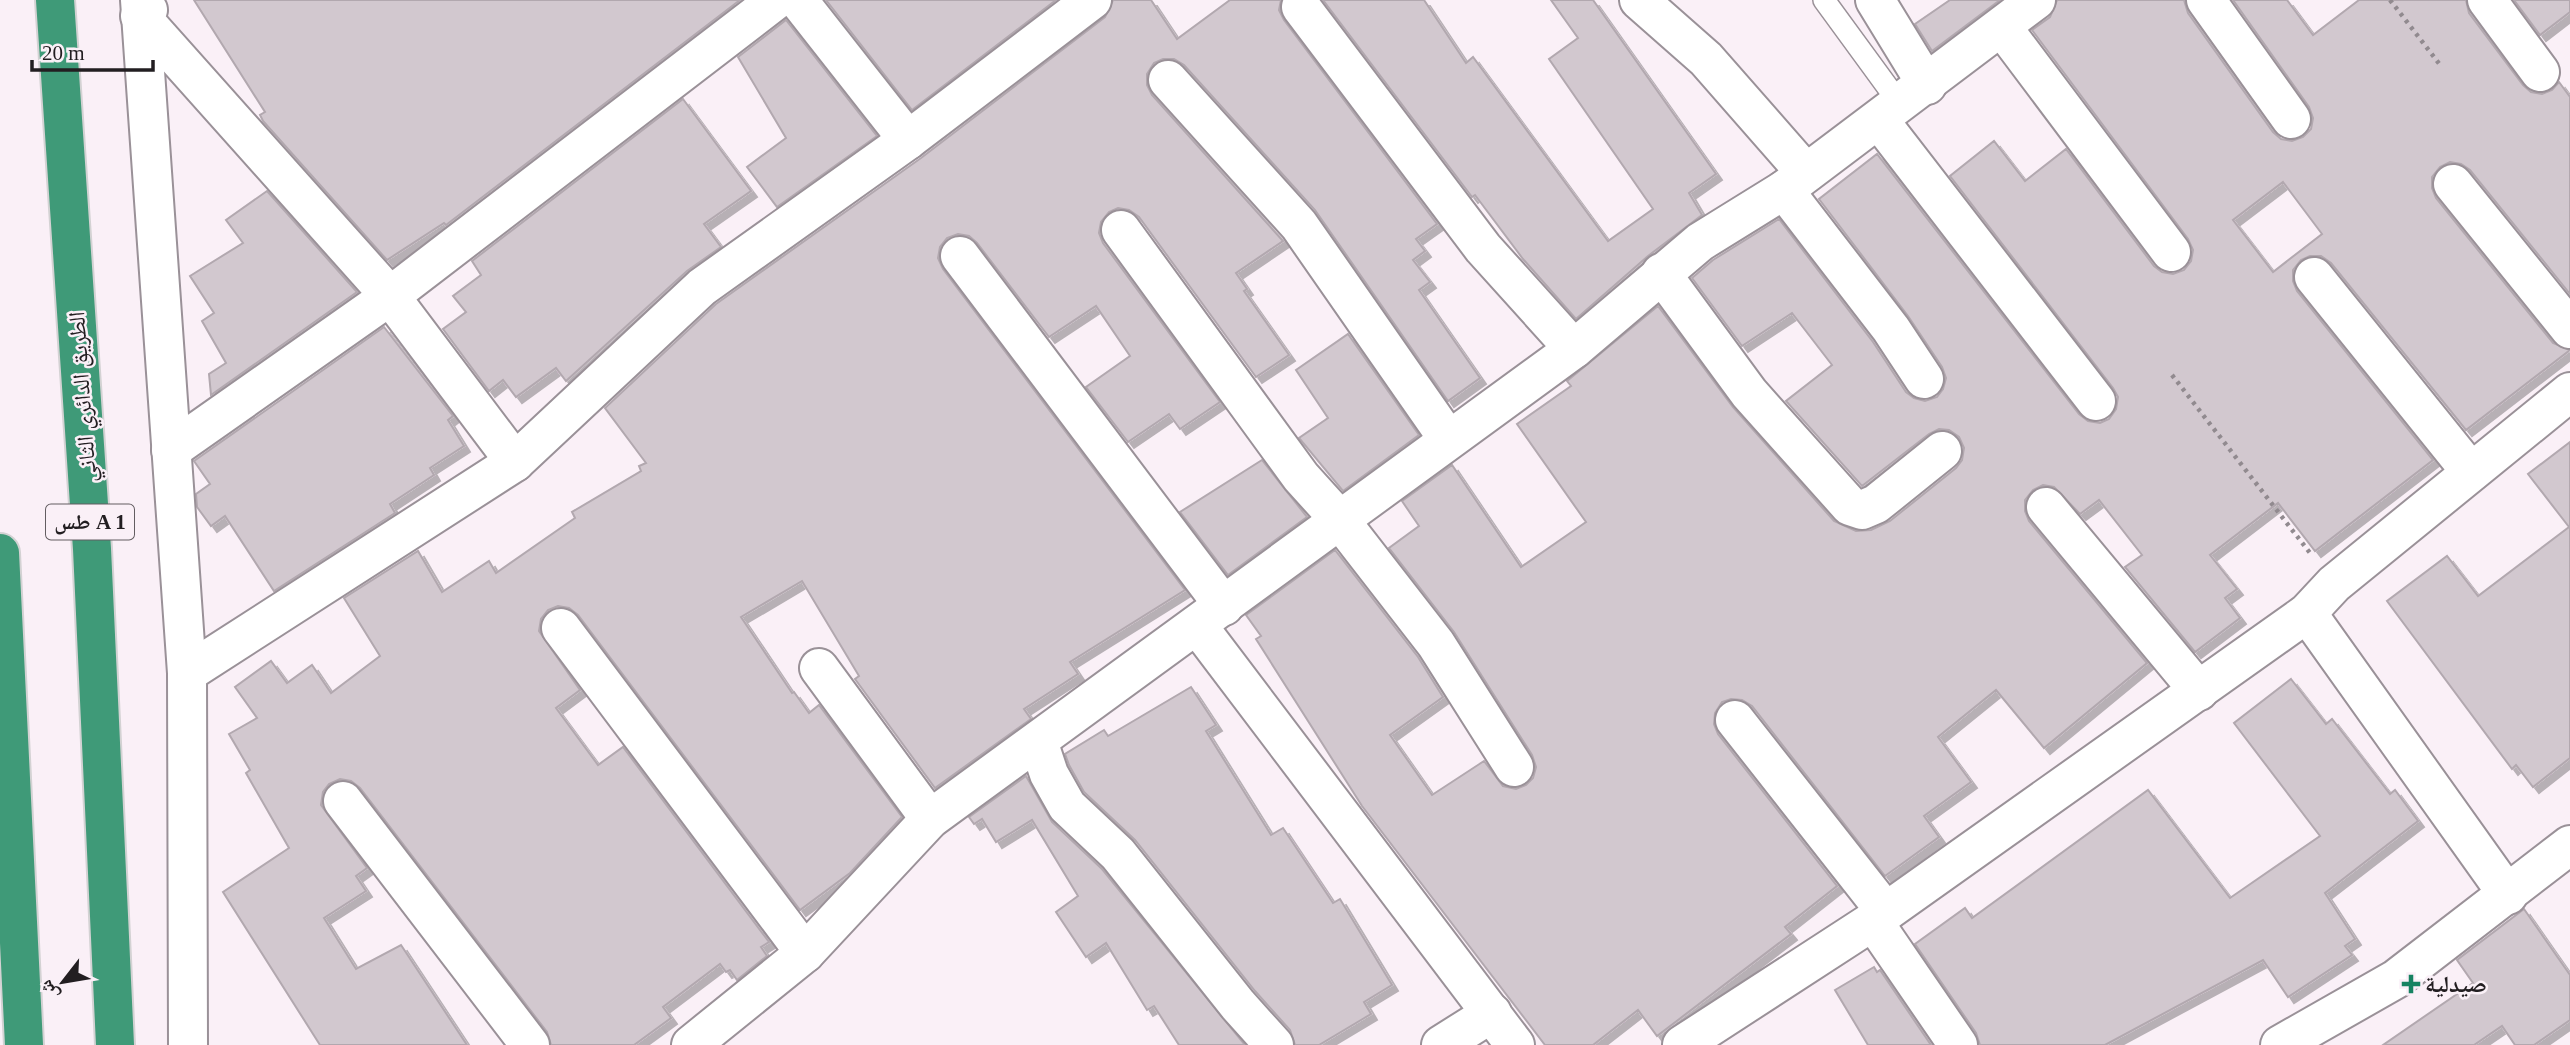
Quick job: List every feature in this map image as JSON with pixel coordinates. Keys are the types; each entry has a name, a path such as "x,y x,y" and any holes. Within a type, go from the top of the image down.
{"highway":[{"name":"الطريق الدائري الثاني","path":"55,0 92,549 116,1045"},
{"path":"0,553 24,1045"}],"street":[{"path":"171,450 390,296 776,0"},
{"path":"798,0 908,140"},
{"path":"187,673 515,462 702,287 908,140 1092,0"},
{"path":"1639,0 1715,68 1795,181 1924,379"},
{"path":"1875,0 1902,103 2096,401"},
{"path":"691,1045 805,953 930,818 1574,349 1700,242 1795,181 2036,0"},
{"path":"2206,0 2291,119"},
{"path":"2487,0 2540,72"},
{"path":"147,5 390,296 515,462"},
{"path":"147,5 171,450 187,673 188,1045"},
{"path":"1301,7 1483,248 1574,349"},
{"path":"2002,27 2171,252"},
{"path":"1168,80 1299,225 1448,439"},
{"path":"2453,184 2570,329"},
{"path":"1121,230 1301,477 1339,519 1436,644 1514,767"},
{"path":"960,256 1515,1045"},
{"path":"1661,273 1749,393 1850,506 1862,510 1876,504 1942,452"},
{"path":"2314,277 2471,472"},
{"path":"1682,1045 1879,917 2307,613 2334,584 2570,392"},
{"path":"2046,507 2199,691"},
{"path":"2307,613 2508,895"},
{"path":"561,628 805,953"},
{"path":"819,668 930,818"},
{"path":"1735,720 1879,917 1958,1045"},
{"path":"1038,741 1049,774 1067,806 1118,853 1238,1005 1274,1045"},
{"path":"343,801 530,1045"},
{"path":"2280,1045 2396,979 2570,845"},
{"path":"1441,1045 1492,1013"}],"lane":[{"path":"1824,0 1902,103"}],"path":[{"path":"2390,0 2441,66"},
{"path":"2172,374 2334,584"}],"building":[{"path":"194,0 740,0 446,225 444,223 387,260 263,121 260,115 265,112"},
{"path":"826,0 1056,0 912,110"},
{"path":"1113,0 1151,0 1177,39 1230,0 1281,0 1279,10 1284,20 1437,224 1416,239 1425,251 1413,260 1430,282 1419,290 1480,378 1448,401 1315,210 1184,65 1174,59 1163,59 1154,63 1147,74 1147,85 1152,95 1283,241 1236,273 1247,289 1244,291 1289,355 1256,377 1139,217 1129,210 1118,208 1109,212 1101,222 1099,233 1103,243 1220,402 1180,429 1169,414 1128,442 1086,387 1130,356 1096,306 1049,337 969,236 958,234 947,238 940,247 938,258 943,269 1185,590 1070,662 1078,674 1024,709 1031,719 935,788 855,679 859,676 802,581 741,617 792,693 794,692 809,713 819,705 902,817 850,873 800,910 578,615 569,608 558,606 548,610 541,619 539,631 580,690 556,708 598,765 623,747 769,942 761,947 767,956 737,980 730,970 726,972 720,964 663,1007 671,1018 634,1045 551,1045 547,1032 360,788 351,781 340,779 329,784 323,792 321,805 367,868 356,876 366,891 324,918 356,969 401,945 467,1045 320,1045 223,892 289,848 246,773 250,770 229,734 257,718 235,687 271,661 287,683 312,665 331,693 380,656 344,598 418,551 442,592 489,561 496,573 575,518 572,512 641,471 639,466 646,463 605,408 716,304 921,158 1105,17"},
{"path":"1323,0 1424,0 1466,63 1473,57 1608,241 1653,209 1549,59 1578,38 1551,0 1593,0 1716,174 1689,193 1702,215 1648,256 1576,319 1523,259 1475,195 1472,197"},
{"path":"1950,0 2000,0 1932,51 1915,24"},
{"path":"2057,0 2184,0 2188,13 2273,132 2281,139 2292,141 2303,137 2311,129 2313,118 2309,107 2233,0 2287,0 2313,35 2359,0 2466,0 2469,13 2523,85 2531,92 2542,94 2552,90 2559,82 2570,97 2570,294 2470,170 2461,164 2450,162 2440,167 2432,177 2432,188 2436,198 2553,343 2570,350 2466,430 2331,263 2321,256 2310,256 2301,260 2293,270 2297,291 2433,460 2315,551 2278,503 2210,555 2237,589 2225,598 2240,618 2195,652 2125,567 2142,555 2099,500 2080,514 2054,487 2043,485 2033,490 2025,500 2029,521 2147,663 2044,748 1996,690 1938,737 1971,782 1924,816 1939,837 1885,876 1752,706 1742,700 1722,702 1715,713 1714,724 1718,734 1837,886 1785,927 1791,934 1657,1036 1638,1010 1593,1045 1545,1045 1362,806 1256,639 1261,636 1246,615 1335,550 1418,657 1443,697 1390,735 1432,795 1484,761 1503,786 1516,789 1526,785 1533,778 1536,767 1532,755 1454,632 1389,548 1419,526 1402,501 1452,465 1521,567 1586,522 1517,424 1571,386 1567,381 1658,306 1733,407 1834,521 1856,531 1871,530 1890,521 1956,468 1962,460 1964,448 1959,437 1949,430 1939,429 1929,434 1862,486 1786,401 1832,365 1792,313 1742,346 1692,278 1713,260 1779,219 1873,342 1906,392 1925,401 1937,397 1946,378 1942,367 1908,316 1819,199 1877,154 2079,414 2088,421 2100,423 2109,419 2116,409 2118,397 2113,388 1950,176 1994,141 2025,181 2066,149 2154,266 2162,272 2173,274 2184,270 2191,261 2193,250 2188,239 2032,30 2050,17","holes":["2283,182 2322,234 2273,272 2233,220"]},
{"path":"2514,0 2570,0 2570,12 2540,35"},
{"path":"786,20 877,136 777,207 747,167 786,138 738,57"},
{"path":"683,99 751,191 704,224 721,247 687,271 566,381 556,368 516,397 503,380 489,391 443,329 466,312 453,296 481,275 472,261"},
{"path":"267,191 357,292 211,395 209,374 226,363 202,321 214,313 190,276 243,243 226,220"},
{"path":"384,327 453,416 448,420 464,446 430,468 434,475 390,504 395,513 274,591 225,516 211,526 197,507 196,494 210,484 194,461"},
{"path":"1348,334 1419,435 1343,491 1299,438 1328,418 1296,370"},
{"path":"2570,442 2570,758 2533,787 2516,765 2512,769 2387,601 2447,556 2478,596 2569,527 2528,474"},
{"path":"1262,460 1307,517 1228,575 1180,512"},
{"path":"2291,679 2326,724 2332,719 2390,794 2395,790 2418,821 2325,893 2355,939 2345,946 2352,955 2288,997 2263,960 2105,1045 1980,1045 1976,1033 1915,944 1965,908 1972,918 2148,790 2230,898 2320,836 2234,723"},
{"path":"1191,687 1216,725 1206,731 1271,835 1283,828 1333,903 1340,899 1392,985 1364,1002 1371,1014 1319,1045 1295,1045 1290,1030 1255,991 1135,840 1084,792 1065,754 1104,730 1108,736"},
{"path":"1026,776 1052,822 1102,869 1245,1045 1179,1045 1154,1006 1147,1010 1106,943 1086,957 1056,912 1078,896 1032,820 996,842 982,819 974,824 969,817"},
{"path":"2524,909 2570,975 2570,1020 2534,1045 2515,1045 2502,1026 2474,1045 2383,1045 2473,983 2457,960"},
{"path":"1874,967 1877,972 1880,970 1931,1045 1868,1045 1835,990"}],"place":[{"name":"صيدلية","path":"2411,984"}]}
